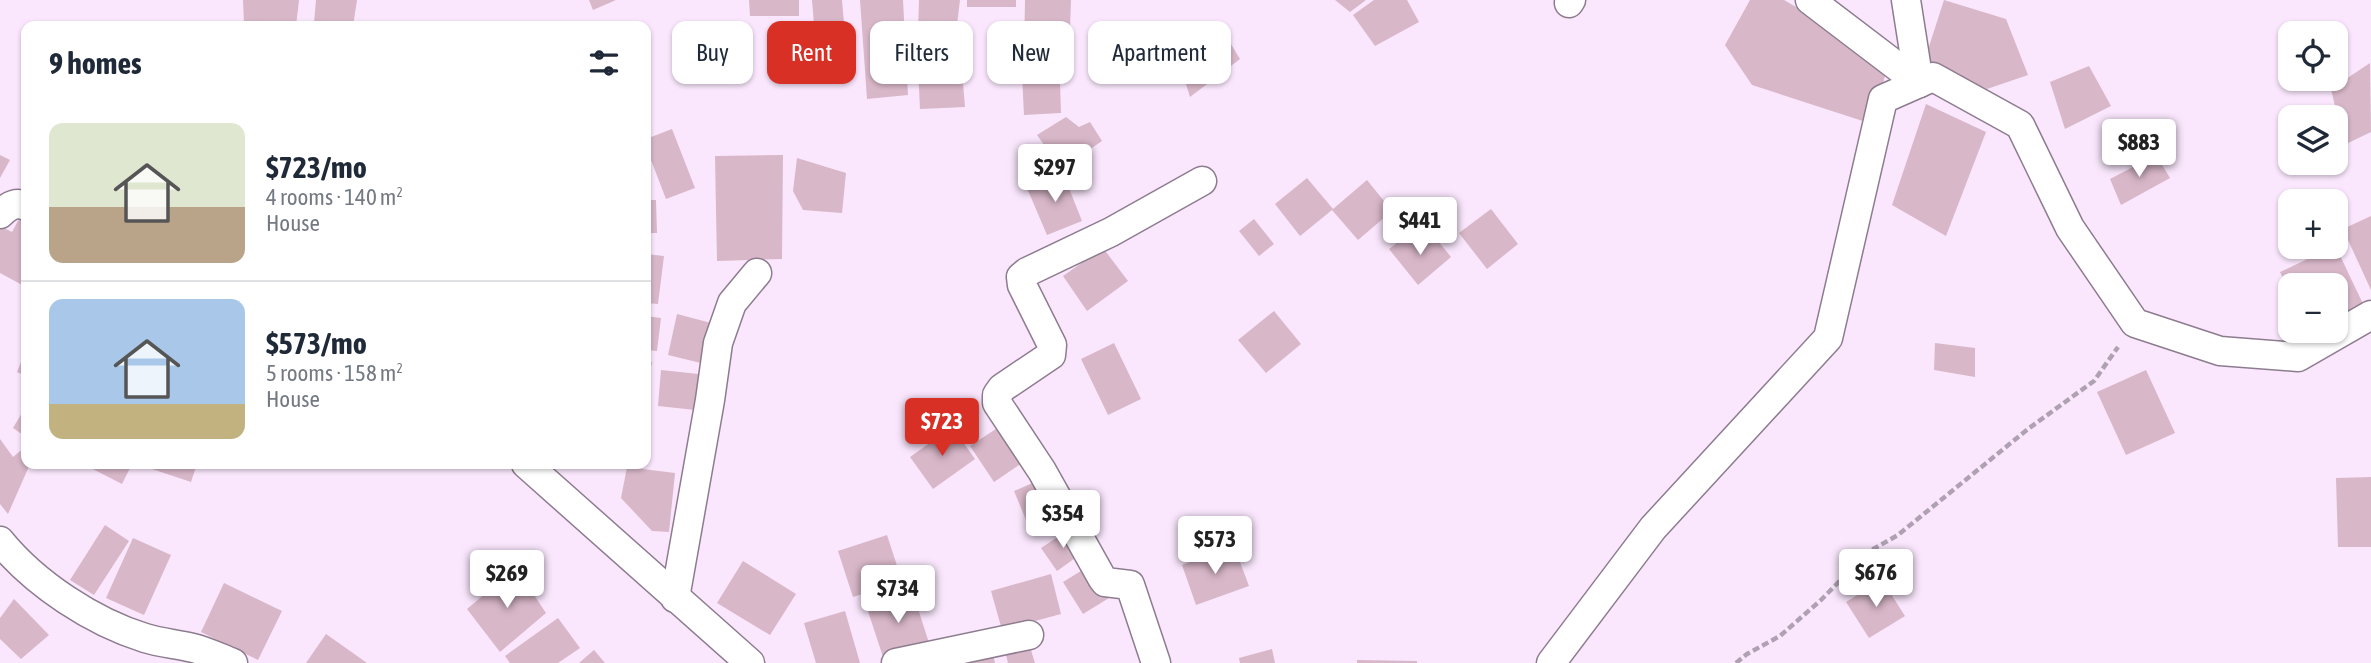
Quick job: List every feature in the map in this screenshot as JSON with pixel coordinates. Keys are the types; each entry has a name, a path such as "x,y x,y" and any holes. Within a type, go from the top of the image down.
{"street":[{"path":"1810,0 1919,83"},
{"path":"1906,0 1919,83"},
{"path":"1551,663 1653,528 1828,338 1883,99 1933,77 2020,125 2070,228 2135,323 2220,351 2298,357 2371,315"},
{"path":"1156,663 1130,585 1105,582 1102,578 1042,471 998,403 997,395 1002,388 1051,355 1052,345 1022,285 1021,277 1111,232 1202,181"},
{"path":"0,214 6,207 21,203"},
{"path":"676,598 718,342 732,303 757,273"},
{"path":"532,469 750,663"},
{"path":"0,541 10,553 55,591 100,620 147,638 195,648 233,663"},
{"path":"896,663 1029,635"}],"path":[{"path":"1736,663 1780,636 1821,600 1868,552 1898,535 2028,429 2094,381 2135,323"}],"building":[{"path":"243,0 299,0 297,21 244,21"},
{"path":"316,0 357,0 354,21 314,21"},
{"path":"589,0 616,0 593,10"},
{"path":"749,0 799,0 799,16 750,16"},
{"path":"812,0 842,0 844,21 814,21"},
{"path":"860,0 903,0 904,21 870,21 870,84 907,84 908,95 867,99"},
{"path":"919,0 960,0 957,21 918,21"},
{"path":"967,0 1016,0 1016,7 967,7"},
{"path":"1025,0 1071,0 1070,21 1025,21"},
{"path":"1335,0 1366,0 1350,12"},
{"path":"1374,0 1407,0 1419,22 1375,46 1353,15"},
{"path":"1750,0 1784,0 1889,61 1872,124 1752,85 1725,45"},
{"path":"1944,0 2006,19 2028,75 1987,89 1924,62"},
{"path":"1231,44 1240,59 1231,66"},
{"path":"2370,63 2371,132 2348,143 2348,105 2335,105 2331,91 2348,91 2348,78"},
{"path":"2089,66 2111,106 2065,129 2050,82"},
{"path":"919,84 963,84 965,107 920,109"},
{"path":"1022,84 1060,84 1061,113 1024,115"},
{"path":"1186,84 1207,84 1190,97"},
{"path":"1926,104 1986,132 1946,236 1892,205"},
{"path":"1066,117 1079,127 1090,122 1102,141 1061,169 1037,135"},
{"path":"672,129 695,188 666,199 651,160 651,137"},
{"path":"0,155 10,160 0,178"},
{"path":"783,155 782,259 717,261 715,156"},
{"path":"2156,155 2170,178 2121,205 2110,179"},
{"path":"797,158 846,173 842,213 803,210 793,191"},
{"path":"1063,173 1082,221 1047,235 1027,188"},
{"path":"1307,178 1333,209 1367,180 1392,211 1358,240 1332,210 1300,236 1275,204"},
{"path":"651,200 656,200 657,233 651,233"},
{"path":"1491,209 1518,244 1487,269 1459,233"},
{"path":"2371,216 2371,290 2348,240 2348,227"},
{"path":"19,219 21,220 21,284 0,273 0,226 12,232"},
{"path":"1254,219 1274,244 1259,256 1239,231"},
{"path":"1411,232 1422,246 1434,236 1451,257 1418,285 1389,249"},
{"path":"1103,248 1128,281 1087,311 1063,276"},
{"path":"651,255 664,256 658,304 651,303"},
{"path":"2308,259 2342,259 2364,306 2348,313 2348,273 2280,272"},
{"path":"1274,311 1301,344 1266,373 1238,340"},
{"path":"677,314 715,324 705,364 668,355"},
{"path":"651,317 661,318 657,351 651,350"},
{"path":"1114,343 1141,399 1108,415 1081,359"},
{"path":"1935,343 1975,348 1975,377 1934,370"},
{"path":"661,370 708,375 705,411 658,406"},
{"path":"2146,370 2175,433 2126,455 2097,392"},
{"path":"21,414 21,434 13,428"},
{"path":"1005,423 1028,459 994,482 970,446"},
{"path":"952,427 975,459 933,489 910,457"},
{"path":"0,439 13,457 21,450 21,469 28,469 8,514 0,504"},
{"path":"93,469 130,469 122,484"},
{"path":"152,469 195,469 191,482"},
{"path":"627,469 675,473 669,532 652,531 621,498"},
{"path":"2371,477 2371,547 2338,547 2336,478"},
{"path":"1044,478 1060,519 1031,532 1014,491"},
{"path":"105,525 129,541 94,595 70,580"},
{"path":"1070,529 1085,551 1057,571 1041,548"},
{"path":"887,535 902,581 853,597 838,551"},
{"path":"133,538 171,555 144,615 106,598"},
{"path":"1234,546 1249,586 1196,605 1182,565"},
{"path":"743,561 796,594 770,635 717,603"},
{"path":"1089,566 1109,598 1083,614 1063,582"},
{"path":"516,568 546,613 500,652 467,609"},
{"path":"1051,574 1061,614 1002,630 991,591"},
{"path":"1882,580 1905,616 1869,638 1846,602"},
{"path":"224,583 282,611 258,660 201,632"},
{"path":"912,590 930,646 884,660 866,605"},
{"path":"14,599 49,635 21,659 0,639 0,618"},
{"path":"845,611 860,663 816,663 804,623"},
{"path":"558,618 580,648 558,663 510,663 505,656"},
{"path":"326,634 367,663 306,663"},
{"path":"1030,647 1035,663 1008,663 1006,655"},
{"path":"1272,649 1275,663 1240,663 1239,658"},
{"path":"594,650 605,663 579,663"},
{"path":"993,655 995,663 967,663 967,662"},
{"path":"1357,660 1417,661 1417,663 1357,663"}]}
